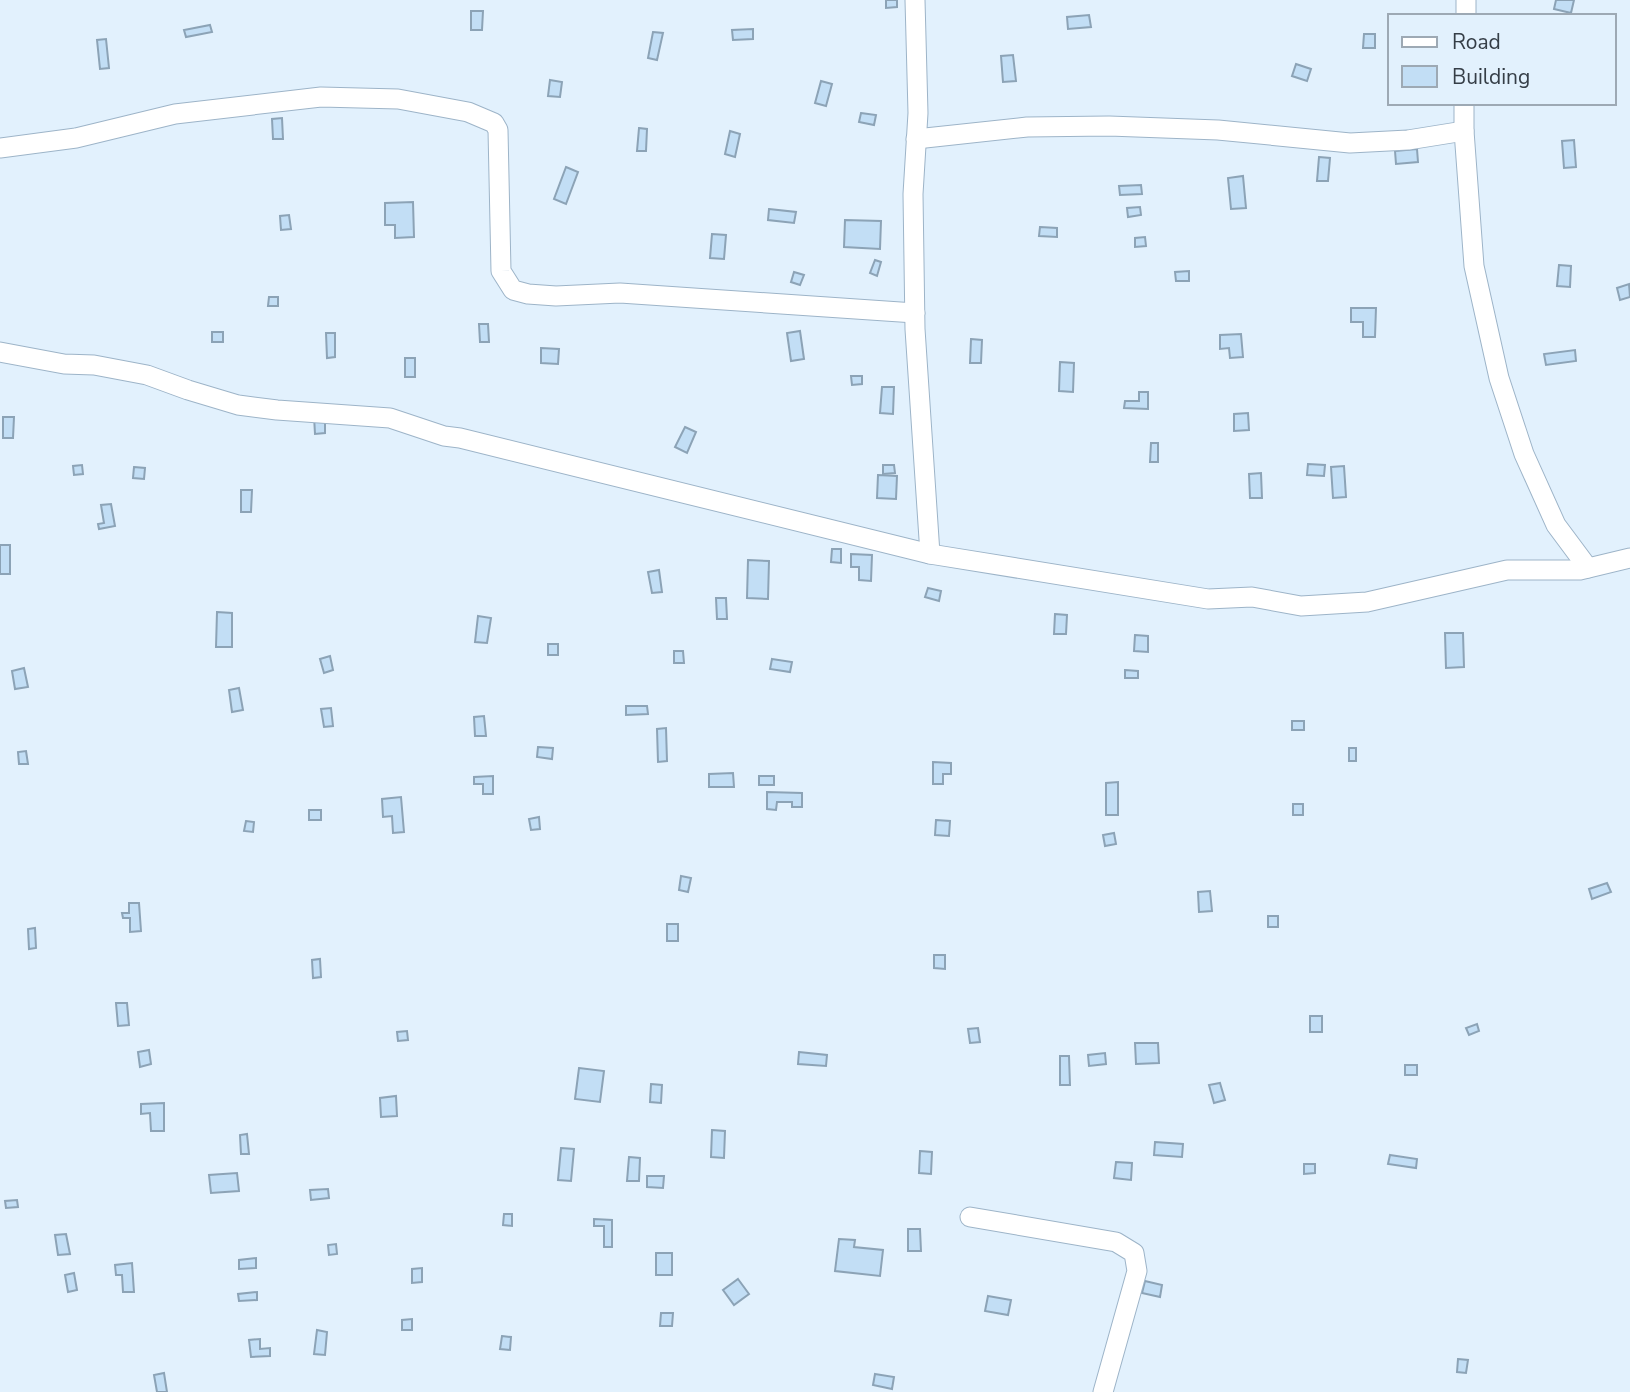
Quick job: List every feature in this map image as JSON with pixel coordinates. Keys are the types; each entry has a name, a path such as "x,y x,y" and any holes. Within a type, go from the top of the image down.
{"street":[{"path":"915,0 918,113 913,194 915,313 930,554"},
{"path":"0,148 76,138 175,114 321,97 398,99 468,112 494,123 498,130 501,271 513,290 556,296 620,293 915,313"},
{"path":"1464,105 1474,266 1499,378 1524,454 1556,525 1588,568"},
{"path":"916,139 1027,127 1109,126 1219,130 1350,143 1408,140 1464,131"},
{"path":"0,352 146,375 238,405 390,418 444,436 930,554 1208,599 1252,597 1301,606 1367,603 1507,570 1580,570 1630,558"},
{"path":"970,1217 1116,1241 1134,1253 1137,1271 1102,1392"}],"building":[{"path":"886,0 897,0 897,7 886,8"},
{"path":"1556,0 1574,0 1571,13 1554,9"},
{"path":"471,11 483,11 482,30 471,30"},
{"path":"1089,15 1091,27 1068,29 1067,17"},
{"path":"210,25 212,32 186,37 184,30"},
{"path":"753,29 753,39 733,40 732,30"},
{"path":"653,32 663,33 657,60 648,58"},
{"path":"1364,34 1375,34 1375,48 1363,48"},
{"path":"106,39 109,68 100,69 97,40"},
{"path":"1013,55 1016,81 1003,82 1001,56"},
{"path":"1296,64 1311,69 1307,81 1292,76"},
{"path":"550,80 562,82 560,97 548,96"},
{"path":"821,81 832,84 826,106 815,103"},
{"path":"861,113 876,115 874,125 859,122"},
{"path":"282,118 283,139 273,139 272,119"},
{"path":"639,128 647,129 646,151 637,151"},
{"path":"730,131 740,134 735,157 725,154"},
{"path":"1574,140 1576,167 1564,168 1562,141"},
{"path":"1417,149 1418,162 1396,164 1395,151"},
{"path":"1319,157 1330,158 1328,181 1317,181"},
{"path":"566,167 578,172 566,204 554,199"},
{"path":"1243,176 1246,208 1231,209 1228,178"},
{"path":"1141,185 1142,194 1120,195 1119,186"},
{"path":"413,202 414,237 395,238 395,225 385,225 385,203"},
{"path":"1140,207 1141,215 1128,217 1127,208"},
{"path":"769,209 796,212 794,223 768,220"},
{"path":"289,215 291,229 281,230 280,216"},
{"path":"845,220 881,221 880,249 844,247"},
{"path":"1040,227 1057,228 1057,237 1039,236"},
{"path":"712,234 726,235 724,259 710,258"},
{"path":"1145,237 1146,246 1135,247 1135,238"},
{"path":"875,260 881,262 877,276 870,273"},
{"path":"1559,265 1571,266 1570,287 1557,286"},
{"path":"1189,271 1189,281 1176,281 1175,272"},
{"path":"794,272 804,275 800,285 791,282"},
{"path":"1629,284 1630,297 1620,300 1617,288"},
{"path":"269,297 278,297 278,306 268,306"},
{"path":"1351,308 1376,308 1375,337 1363,337 1363,322 1351,322"},
{"path":"479,324 488,324 489,342 480,342"},
{"path":"800,331 804,359 791,361 787,333"},
{"path":"212,332 223,332 223,342 212,342"},
{"path":"326,333 335,333 335,357 327,358"},
{"path":"1241,334 1243,357 1230,358 1229,348 1220,349 1220,335"},
{"path":"971,339 982,340 981,363 970,363"},
{"path":"541,348 559,349 558,364 541,363"},
{"path":"1575,350 1576,361 1546,365 1544,354"},
{"path":"405,358 415,358 415,377 405,377"},
{"path":"1060,362 1074,363 1073,392 1059,391"},
{"path":"851,376 862,376 862,384 852,385"},
{"path":"882,387 894,387 893,414 880,413"},
{"path":"1139,392 1148,392 1148,409 1124,408 1125,401 1139,401"},
{"path":"1248,413 1249,430 1234,431 1234,414"},
{"path":"314,416 325,416 325,433 315,434"},
{"path":"3,417 14,417 13,438 3,438"},
{"path":"685,427 696,432 687,453 675,447"},
{"path":"1151,443 1158,443 1158,462 1150,462"},
{"path":"1308,464 1325,465 1324,476 1307,475"},
{"path":"82,465 83,474 74,475 73,466"},
{"path":"883,465 894,465 895,473 883,474"},
{"path":"1344,466 1346,497 1333,498 1331,467"},
{"path":"134,467 145,468 144,479 133,478"},
{"path":"1261,473 1262,498 1250,498 1249,474"},
{"path":"878,475 897,476 896,499 877,498"},
{"path":"241,490 252,490 251,512 241,512"},
{"path":"111,504 115,526 99,529 98,524 104,523 101,505"},
{"path":"0,545 10,545 10,574 0,574"},
{"path":"832,549 841,549 841,563 831,562"},
{"path":"851,554 872,555 871,581 859,580 859,567 851,567"},
{"path":"748,560 769,561 768,599 747,598"},
{"path":"659,570 662,592 652,593 648,572"},
{"path":"928,588 941,591 939,601 925,597"},
{"path":"716,598 726,598 727,619 717,619"},
{"path":"217,612 232,613 232,647 216,647"},
{"path":"1055,614 1067,615 1066,634 1054,634"},
{"path":"478,616 491,618 487,643 475,642"},
{"path":"1445,633 1463,633 1464,667 1446,668"},
{"path":"1135,635 1148,636 1148,652 1134,651"},
{"path":"548,644 558,644 558,655 548,655"},
{"path":"674,651 683,651 684,663 674,663"},
{"path":"330,656 333,670 324,673 320,659"},
{"path":"772,659 792,662 790,672 770,669"},
{"path":"24,668 28,687 15,689 12,671"},
{"path":"1125,670 1138,671 1138,678 1125,678"},
{"path":"239,688 243,710 232,712 229,690"},
{"path":"626,706 647,706 648,714 626,715"},
{"path":"331,708 333,726 324,727 321,709"},
{"path":"484,716 486,736 475,736 474,717"},
{"path":"1292,721 1304,721 1304,730 1292,730"},
{"path":"666,728 667,761 658,762 657,729"},
{"path":"538,747 553,748 552,759 537,757"},
{"path":"1349,748 1356,748 1356,761 1349,761"},
{"path":"26,751 28,764 19,764 18,752"},
{"path":"933,762 951,763 951,774 943,774 943,784 933,784"},
{"path":"733,773 734,787 709,787 709,774"},
{"path":"493,776 493,794 483,794 483,784 474,784 474,777"},
{"path":"759,776 774,776 774,785 759,785"},
{"path":"1118,782 1118,815 1106,815 1106,783"},
{"path":"767,792 802,793 802,807 792,807 792,802 777,802 776,810 767,809"},
{"path":"401,797 404,832 393,833 392,816 383,817 382,799"},
{"path":"1293,804 1303,804 1303,815 1293,815"},
{"path":"309,810 321,810 321,820 309,820"},
{"path":"539,817 540,829 531,830 529,819"},
{"path":"936,820 950,821 949,836 935,835"},
{"path":"246,821 254,822 253,832 244,831"},
{"path":"1114,833 1116,844 1105,846 1103,835"},
{"path":"681,876 691,878 688,892 679,890"},
{"path":"1607,883 1611,892 1592,899 1589,889"},
{"path":"1210,891 1212,911 1199,912 1198,892"},
{"path":"129,903 139,903 141,931 130,932 130,918 123,918 122,913 129,913"},
{"path":"1268,916 1278,916 1278,927 1268,927"},
{"path":"667,924 678,924 678,941 667,941"},
{"path":"35,928 36,948 29,949 28,929"},
{"path":"934,955 945,955 945,969 934,968"},
{"path":"320,959 321,977 313,978 312,960"},
{"path":"116,1003 127,1003 129,1025 118,1026"},
{"path":"1310,1016 1322,1016 1322,1032 1310,1032"},
{"path":"1477,1024 1479,1031 1469,1035 1466,1028"},
{"path":"978,1028 980,1042 970,1043 968,1029"},
{"path":"407,1031 408,1040 398,1041 397,1032"},
{"path":"1135,1043 1158,1043 1159,1063 1136,1064"},
{"path":"149,1050 151,1064 140,1067 138,1052"},
{"path":"799,1052 827,1055 826,1066 798,1064"},
{"path":"1105,1053 1106,1064 1089,1066 1088,1055"},
{"path":"1060,1056 1069,1056 1070,1085 1060,1085"},
{"path":"1405,1065 1417,1065 1417,1075 1405,1075"},
{"path":"579,1068 604,1071 600,1102 575,1099"},
{"path":"1220,1083 1225,1100 1214,1103 1209,1085"},
{"path":"651,1084 662,1085 661,1103 650,1102"},
{"path":"396,1096 397,1116 381,1117 380,1098"},
{"path":"164,1103 164,1131 151,1131 150,1113 141,1114 141,1104"},
{"path":"712,1130 725,1131 724,1158 711,1157"},
{"path":"247,1134 249,1154 241,1154 240,1135"},
{"path":"1155,1142 1183,1144 1182,1157 1154,1155"},
{"path":"561,1148 574,1149 571,1181 558,1180"},
{"path":"920,1151 932,1152 931,1174 919,1173"},
{"path":"1390,1155 1417,1159 1416,1168 1388,1164"},
{"path":"629,1157 640,1158 639,1181 627,1181"},
{"path":"1116,1162 1132,1163 1131,1180 1114,1178"},
{"path":"1304,1164 1315,1164 1315,1173 1304,1174"},
{"path":"237,1173 239,1191 211,1193 209,1175"},
{"path":"647,1176 664,1176 663,1188 647,1187"},
{"path":"328,1189 329,1198 311,1200 310,1190"},
{"path":"17,1200 18,1207 6,1208 5,1201"},
{"path":"504,1214 512,1214 512,1226 503,1225"},
{"path":"594,1219 612,1220 612,1247 604,1247 604,1226 594,1226"},
{"path":"908,1229 920,1229 921,1251 908,1251"},
{"path":"66,1234 70,1254 58,1255 55,1235"},
{"path":"839,1239 855,1240 854,1247 883,1250 880,1276 835,1271"},
{"path":"336,1244 337,1254 329,1255 328,1245"},
{"path":"656,1253 672,1253 672,1275 656,1275"},
{"path":"256,1258 256,1268 239,1269 239,1260"},
{"path":"132,1263 134,1292 123,1292 122,1275 116,1275 115,1265"},
{"path":"422,1268 422,1282 412,1283 412,1269"},
{"path":"74,1273 77,1290 68,1292 65,1275"},
{"path":"738,1279 749,1294 734,1305 723,1290"},
{"path":"1145,1281 1162,1285 1160,1297 1142,1293"},
{"path":"257,1292 257,1300 239,1301 238,1294"},
{"path":"988,1296 1011,1300 1008,1315 985,1311"},
{"path":"661,1313 673,1313 672,1326 660,1326"},
{"path":"412,1319 412,1330 402,1330 402,1320"},
{"path":"317,1330 327,1332 325,1355 314,1354"},
{"path":"502,1336 511,1337 510,1350 500,1349"},
{"path":"260,1339 260,1349 270,1348 270,1356 251,1357 249,1340"},
{"path":"1458,1359 1468,1360 1466,1373 1457,1372"},
{"path":"164,1373 167,1392 157,1392 154,1375"},
{"path":"875,1374 894,1377 892,1389 873,1385"}]}
